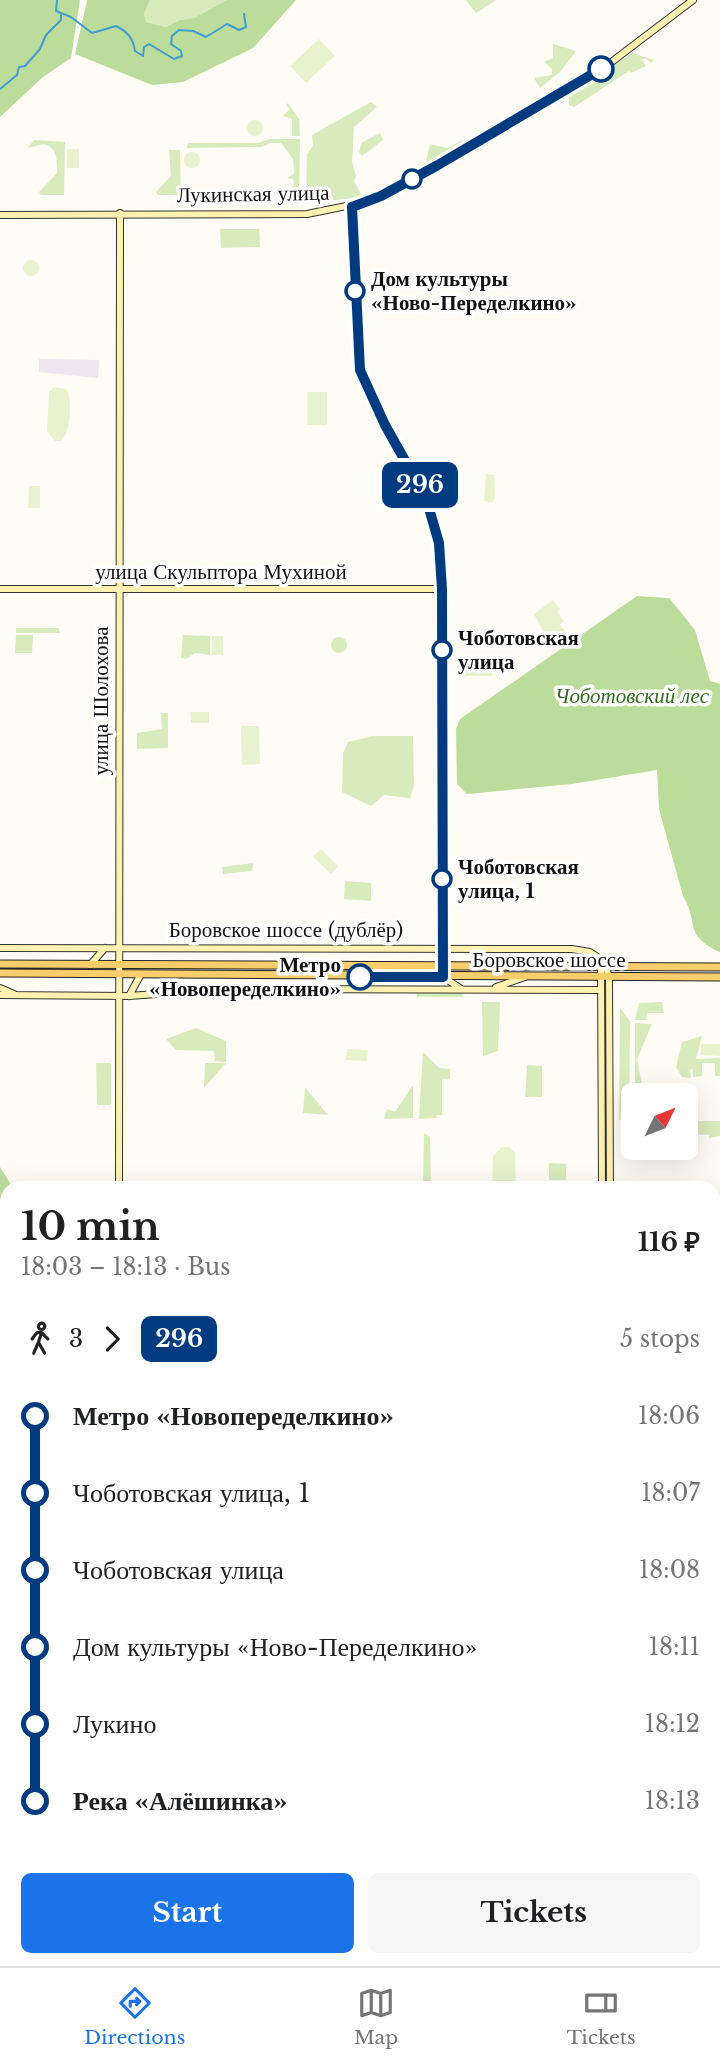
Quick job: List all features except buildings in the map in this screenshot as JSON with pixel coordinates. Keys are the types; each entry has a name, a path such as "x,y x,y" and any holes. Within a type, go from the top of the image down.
{"main road":[{"name":"Боровское шоссе","path":"0,964 720,967"},
{"name":"Боровское шоссе","path":"0,973 720,977"}],"street":[{"name":"Лукинская улица","path":"0,215 307,214 352,207 398,187 601,70 693,0"},
{"path":"352,207 360,370 385,425 426,498 439,543 442,589 443,977 460,988"},
{"name":"улица Шолохова","path":"119,1181 120,213"},
{"name":"улица Скульптора Мухиной","path":"0,589 442,589"},
{"name":"Боровское шоссе (дублёр)","path":"0,948 572,949 600,957 604,967"},
{"path":"90,965 105,948"},
{"path":"604,967 610,1181"},
{"path":"129,996 141,974"},
{"path":"491,988 525,977"},
{"path":"602,1181 601,990 605,978"},
{"path":"0,988 17,995"},
{"path":"0,995 129,996 225,989 601,990"}],"shaded area":[{"path":"39,359 99,360 98,378 39,372"}],"green space":[{"path":"0,0 80,0 71,58 43,77 0,117"},
{"path":"87,0 150,0 144,14 146,22 166,27 180,20 194,18 227,0 296,0 253,48 183,82 152,85 75,54"},
{"path":"150,0 227,0 194,18 180,20 166,27 146,22 144,14"},
{"path":"466,0 496,0 476,13"},
{"path":"319,39 335,56 306,83 290,66"},
{"path":"553,44 576,51 560,72 540,88 534,78 552,75 552,69 544,62 553,58"},
{"path":"632,53 654,60 651,63 645,58 642,60 646,66 631,73 629,71 574,107 569,105 569,96"},
{"path":"371,102 377,107 354,127 354,181 362,196 306,203 307,154 313,146 312,135"},
{"path":"288,103 299,119 300,136 292,136 292,119 283,116 290,109 286,105"},
{"path":"255,120 261,122 261,134 255,136 249,134 247,128 249,122"},
{"path":"380,133 383,140 362,156 359,152 361,143"},
{"path":"270,139 300,139 299,195 275,195 281,188 294,186 293,179 288,178 294,173 293,159 281,143 270,143 262,147 187,148 188,143 258,143"},
{"path":"34,140 65,142 64,195 41,195 39,192 57,173 57,159 52,149 44,144 28,148"},
{"path":"463,140 464,144 387,188 426,162 430,144 447,148"},
{"path":"67,149 79,149 79,168 67,168"},
{"path":"169,150 180,150 181,195 158,195 156,192 171,176"},
{"path":"189,152 195,152 200,160 198,166 189,168 184,163 184,157"},
{"path":"220,229 259,229 260,247 221,248"},
{"path":"28,260 34,260 39,268 37,274 28,276 23,271 23,265"},
{"path":"54,387 66,389 70,400 69,423 61,441 55,441 47,431 49,392"},
{"path":"307,392 327,392 327,425 307,425"},
{"path":"486,474 494,475 495,497 492,503 484,501"},
{"path":"29,486 40,486 40,508 28,508"},
{"name":"Чоботовский лес","path":"637,596 669,598 695,630 710,681 720,684 720,952 701,940 694,929 659,809 657,770 572,784 467,794 457,784 456,729 460,719"},
{"path":"553,600 560,609 557,612 564,621 560,624 567,634 548,648 541,638 545,635 534,614"},
{"path":"16,628 59,628 60,633 16,633"},
{"path":"16,635 33,635 32,653 15,653"},
{"path":"183,635 210,636 210,655 195,653 186,659 181,658"},
{"path":"212,636 223,636 223,655 212,655"},
{"path":"339,637 345,639 345,651 339,653 333,651 331,645 333,639"},
{"path":"460,659 492,660 492,676 460,676"},
{"path":"190,712 209,712 209,723 191,723"},
{"path":"161,713 168,713 168,748 137,749 137,733 162,729"},
{"path":"241,726 259,726 260,764 242,765"},
{"path":"373,736 413,736 414,786 410,798 384,795 371,806 342,792 343,753 348,742"},
{"path":"321,849 338,866 331,874 313,857"},
{"path":"253,863 252,871 223,874 222,867"},
{"path":"345,881 371,883 371,901 344,899"},
{"path":"454,989 462,993 462,997 417,997 417,990"},
{"path":"482,1002 500,1002 498,1051 483,1056"},
{"path":"662,1002 664,1013 647,1013 646,1020 635,1020 639,1003"},
{"path":"620,1008 630,1021 629,1083 621,1083 619,1120"},
{"path":"635,1023 652,1024 637,1059 642,1083 635,1083"},
{"path":"196,1028 226,1041 226,1062 215,1061 214,1051 176,1050 166,1039"},
{"path":"702,1036 696,1059 720,1058 720,1076 715,1076 715,1063 702,1063 702,1076 693,1077 693,1069 690,1070 691,1078 682,1077 676,1067 682,1042"},
{"path":"701,1044 720,1044 720,1056 701,1055"},
{"path":"347,1049 368,1050 367,1061 346,1060"},
{"path":"423,1052 439,1068 450,1069 450,1079 442,1079 442,1115 437,1115 436,1118 419,1119"},
{"path":"96,1063 111,1063 111,1105 97,1105"},
{"path":"205,1063 226,1063 204,1088"},
{"path":"527,1065 542,1066 542,1097 525,1097"},
{"path":"413,1085 413,1118 384,1119 387,1109 395,1112"},
{"path":"305,1087 328,1115 303,1113"},
{"path":"698,1121 720,1121 720,1136 709,1138 709,1135 698,1135"},
{"path":"424,1133 430,1137 431,1181 423,1181"},
{"path":"502,1147 509,1147 515,1153 516,1181 492,1181 493,1156"},
{"path":"549,1163 566,1164 566,1180 549,1180"},
{"path":"0,1167 9,1181 0,1181"}],"waterway":[{"path":"57,0 56,11 71,17 92,33 116,26 129,36 135,51 143,56 144,47 149,44 174,59 182,56 181,51 171,44 172,36 179,30 193,31 206,37 227,24 239,30 246,27 244,14"},
{"path":"0,89 17,75 19,67 25,66 40,49 46,35 61,20 61,15"}],"bus line":[{"name":"296","path":"360,977 443,977 442,575 439,543 426,498 385,425 360,370 357,352 352,207 381,196 438,165 601,69"}],"place":[{"name":"Дом культуры «Ново-Переделкино»","path":"355,291"},
{"name":"Чоботовская улица","path":"442,650"},
{"name":"Чоботовская улица, 1","path":"442,879"},
{"name":"Метро «Новопеределкино»","path":"360,977"}]}
